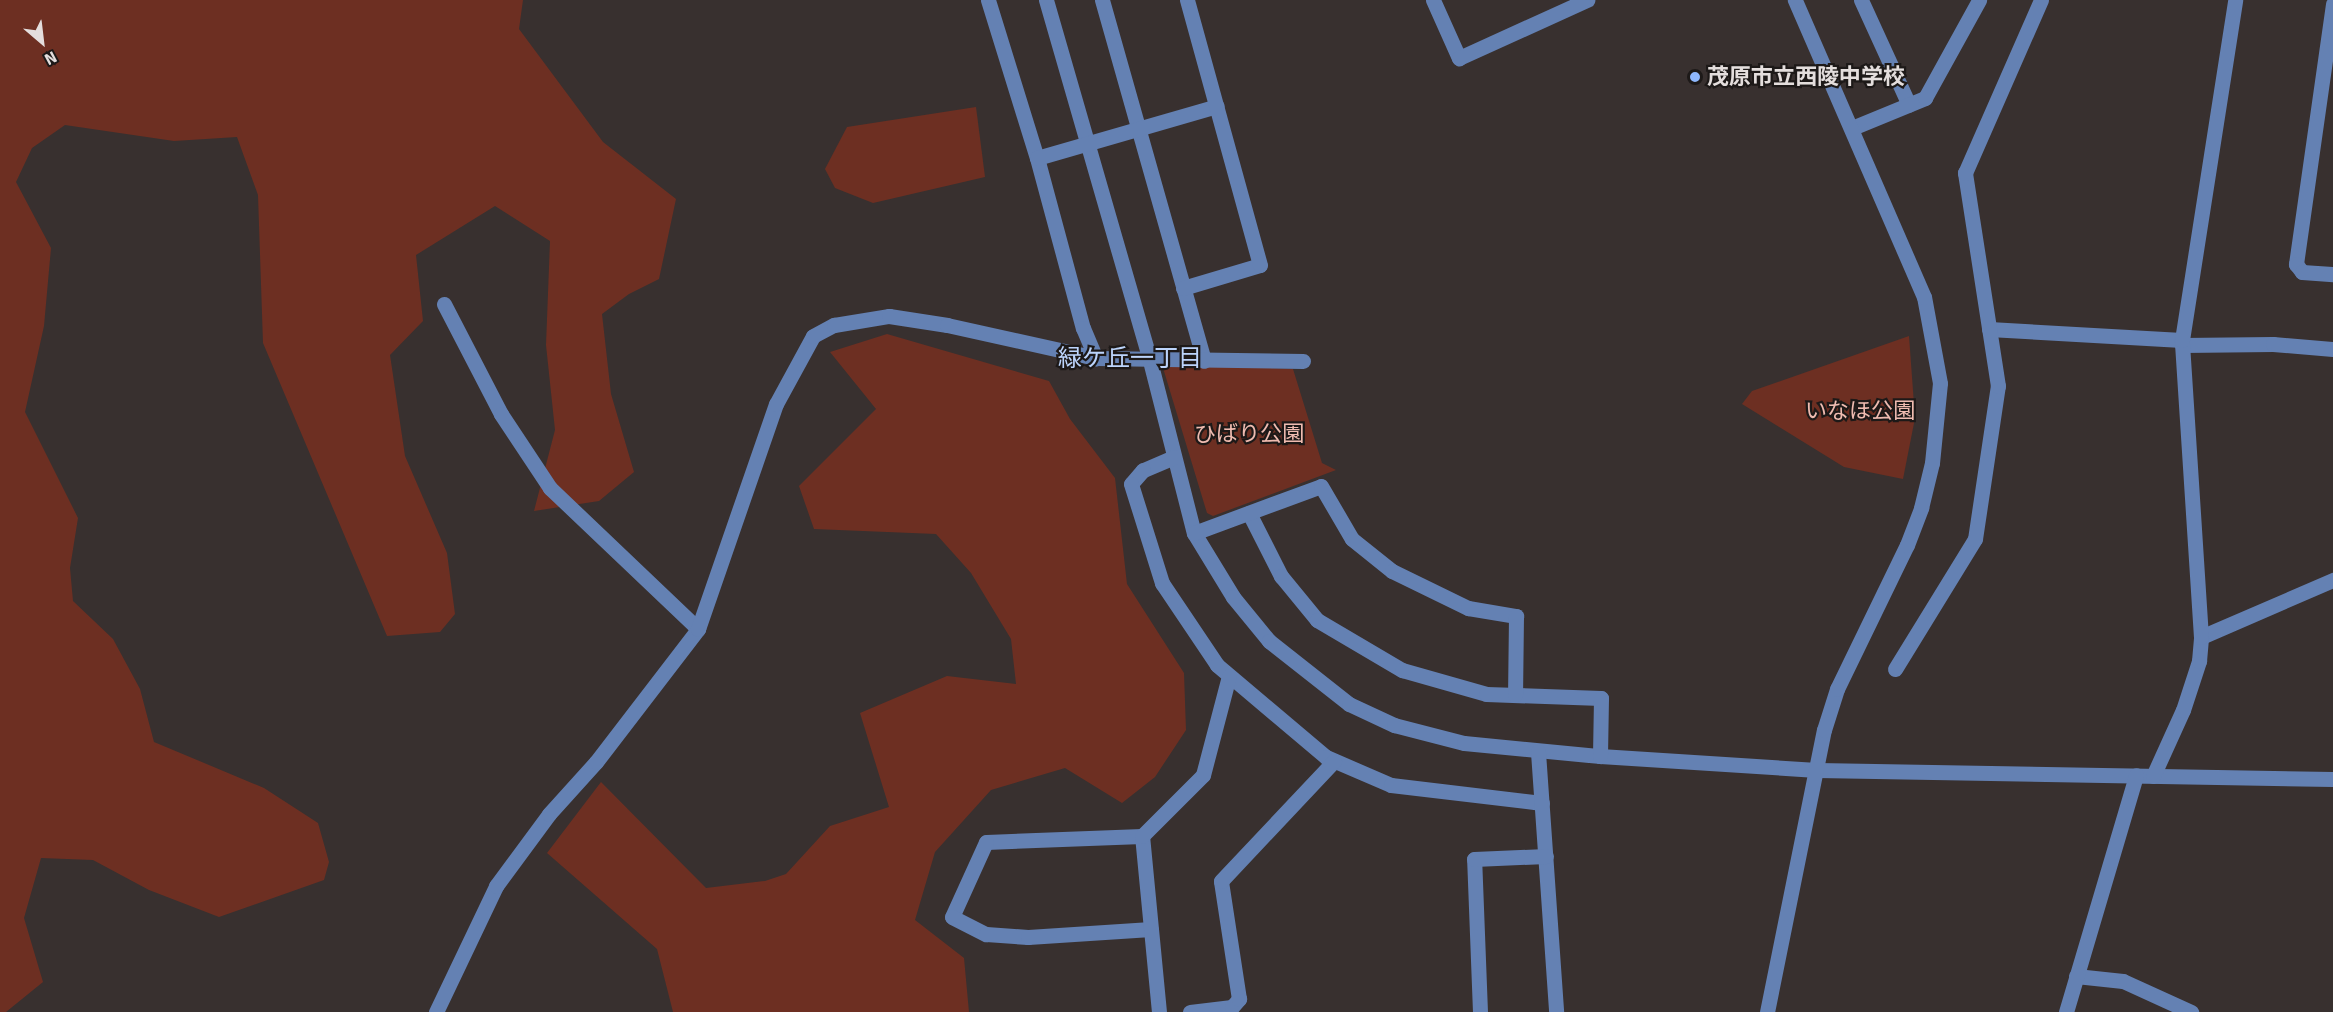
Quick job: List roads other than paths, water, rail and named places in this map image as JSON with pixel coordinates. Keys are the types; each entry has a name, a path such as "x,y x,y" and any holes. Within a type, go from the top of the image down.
{"street":[{"path":"988,0 1037,158 1083,328 1096,358"},
{"path":"1046,0 1149,357 1194,533 1233,597 1269,641 1349,704 1394,725 1464,742 1538,752 1817,770 2333,779"},
{"path":"1102,0 1204,361"},
{"path":"1184,288 1260,265 1187,0"},
{"path":"1433,0 1459,58 1587,0"},
{"path":"1767,1012 1817,770 1837,689 1907,545 1921,508 1932,463 1939,402 1937,350 1924,297 1795,0"},
{"path":"1861,0 1909,105"},
{"path":"1852,128 1925,98 1979,0"},
{"path":"1895,669 1975,539 1998,386 1965,173 2041,0"},
{"path":"2153,776 2183,710 2199,661 2201,637 2182,342 2235,0"},
{"path":"2333,4 2328,77 2296,264 2302,272 2333,274"},
{"path":"1037,158 1217,106"},
{"path":"444,304 501,414 550,488 698,629"},
{"path":"436,1012 496,886 549,814 597,762 698,629 776,404 813,336 820,330 889,316 947,325 1096,358 1303,361"},
{"path":"1989,329 2333,349"},
{"path":"1174,457 1143,470 1131,484 1138,513 1162,583 1217,665 1281,723 1334,761 1391,784 1542,803"},
{"path":"1194,533 1321,486 1352,539 1392,571 1468,608 1516,616 1515,695"},
{"path":"1249,513 1281,576 1317,620 1402,670 1486,694 1601,698 1600,756"},
{"path":"2201,637 2333,580"},
{"path":"1151,929 1028,938 986,934 952,917 986,842 1142,836 1203,775 1229,676"},
{"path":"1538,752 1556,1012"},
{"path":"1190,1012 1232,1007 1239,999 1221,880 1334,761"},
{"path":"2066,1012 2136,775"},
{"path":"1142,836 1160,1012"},
{"path":"1483,1012 1474,859 1546,856"},
{"path":"2076,976 2123,981 2191,1012"}],"place":[{"name":"茂原市立西陵中学校","path":"1695,77"}],"district":[{"name":"緑ケ丘一丁目","path":"1130,359"}],"park label":[{"name":"いなほ公園","path":"1860,411"},
{"name":"ひばり公園","path":"1249,434"}]}
